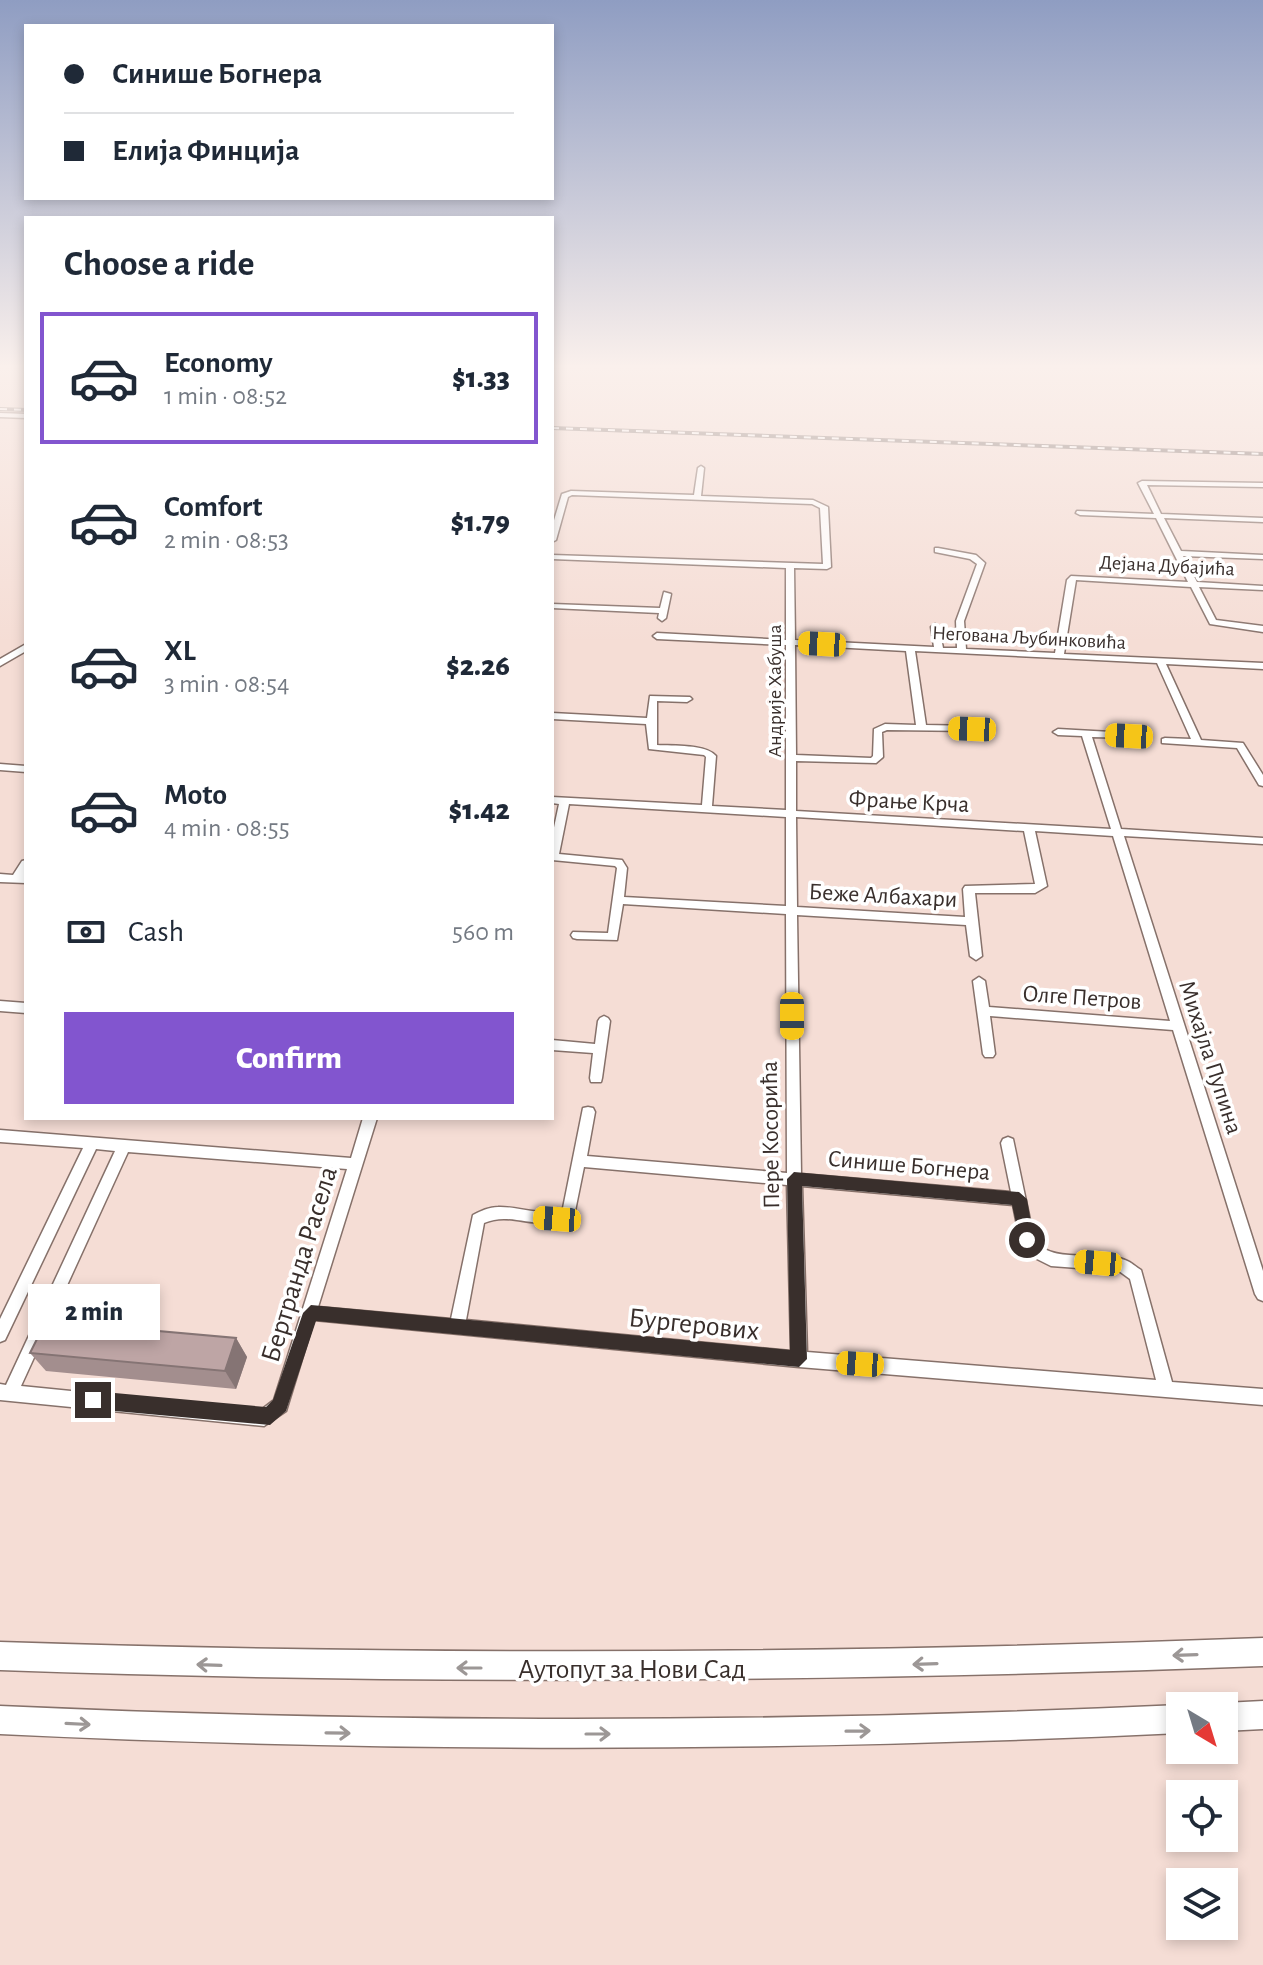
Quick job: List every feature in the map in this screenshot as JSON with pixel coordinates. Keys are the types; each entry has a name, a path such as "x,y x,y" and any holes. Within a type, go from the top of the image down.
{"main road":[{"name":"Аутопут за Нови Сад","path":"0,1656 331,1668 772,1668 1263,1652"},
{"path":"1238,1716 1263,1715"},
{"path":"0,1720 279,1732 436,1734 826,1732 1166,1720"}],"street":[{"path":"697,497 701,468"},
{"path":"1263,485 1143,481 1215,624 1263,629"},
{"path":"554,534 568,494 813,502 824,507 827,567 554,557"},
{"path":"1080,513 1263,520"},
{"path":"938,550 979,560 981,568 960,625 962,651"},
{"path":"1177,553 1263,557"},
{"name":"Андрије Хабуша","path":"790,568 792,814"},
{"name":"Дејана Дубајића","path":"1059,656 1071,580 1263,588"},
{"path":"554,606 663,616 667,594"},
{"path":"935,627 939,650"},
{"name":"Негована Љубинковића","path":"657,636 1263,666"},
{"path":"0,663 24,648"},
{"path":"910,649 921,726"},
{"path":"1160,661 1197,742"},
{"path":"687,699 653,698 652,747 705,751 711,756 707,810"},
{"path":"554,716 651,721"},
{"path":"791,758 873,761 878,757 879,729 921,726 972,729"},
{"path":"1058,732 1129,736"},
{"name":"Михајла Пупина","path":"1086,734 1263,1294"},
{"path":"1165,741 1243,747 1263,783"},
{"path":"0,767 24,769"},
{"name":"Фрање Крча","path":"554,800 1263,841"},
{"path":"554,847 565,801"},
{"name":"Пере Косорића","path":"792,814 794,1179 799,1359"},
{"name":"Беже Албахари","path":"976,956 969,889 1035,889 1041,886 1029,828"},
{"path":"554,857 618,863 622,868 613,937 577,935"},
{"path":"0,878 21,878"},
{"name":"Беже Албахари","path":"618,900 792,913 971,921"},
{"path":"979,981 989,1054"},
{"path":"0,1006 24,1008"},
{"name":"Олге Петров","path":"983,1011 1178,1026"},
{"path":"596,1078 604,1021"},
{"path":"554,1045 600,1049"},
{"path":"457,1326 478,1219 489,1214 564,1216 572,1208 588,1112"},
{"name":"Бертранда Расела","path":"5,1393 264,1418 280,1405 369,1120"},
{"path":"0,1136 356,1164"},
{"name":"Синише Богнера","path":"1008,1143 1027,1240 1040,1254 1051,1259 1122,1265 1136,1275 1166,1388"},
{"path":"0,1335 92,1144"},
{"path":"5,1393 124,1146"},
{"name":"Синише Богнера","path":"580,1161 1019,1199"},
{"name":"Бургерових","path":"311,1313 799,1359 1263,1397"}],"building":[{"path":"46,1321 236,1338 225,1371 30,1353"}],"route":[{"path":"93,1400 264,1418 270,1416 280,1405 311,1313 799,1359 794,1179 1019,1199 1027,1240"}]}
